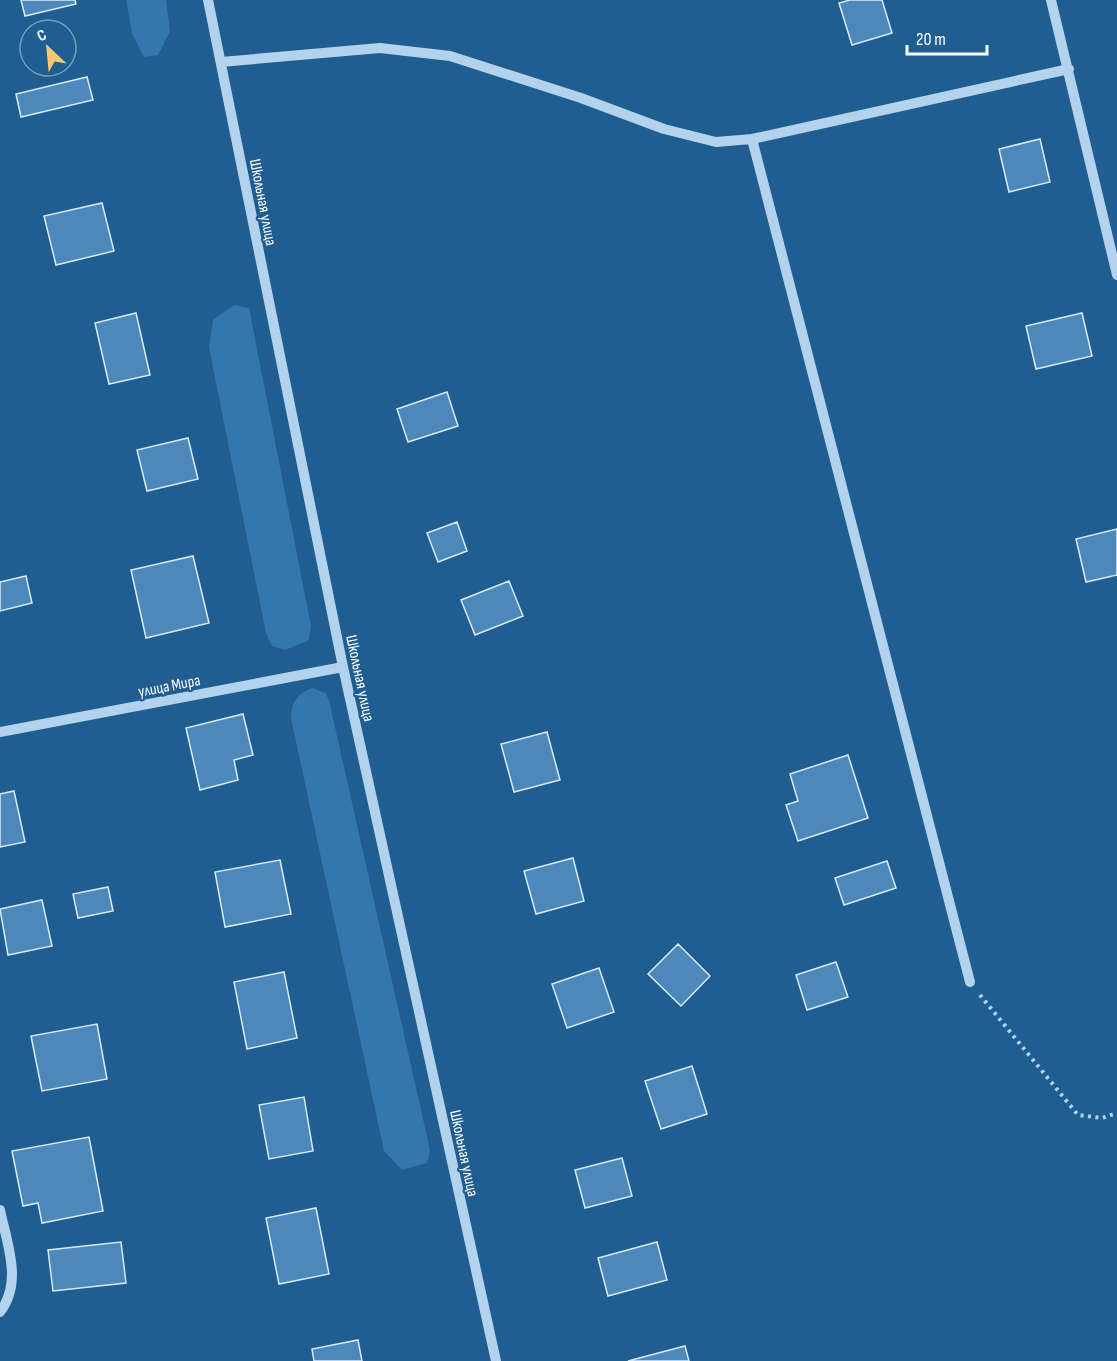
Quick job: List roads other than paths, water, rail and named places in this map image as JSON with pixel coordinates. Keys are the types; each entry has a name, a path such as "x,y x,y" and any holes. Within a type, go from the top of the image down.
{"street":[{"name":"Школьная улица","path":"208,0 343,667 496,1361"},
{"path":"1051,0 1117,275"},
{"path":"221,62 380,48 450,56 581,98 664,129 716,141 752,139 1069,69"},
{"path":"752,139 970,982"},
{"name":"улица Мира","path":"0,732 343,667"},
{"path":"0,1210 13,1272 12,1287 0,1312"}]}
